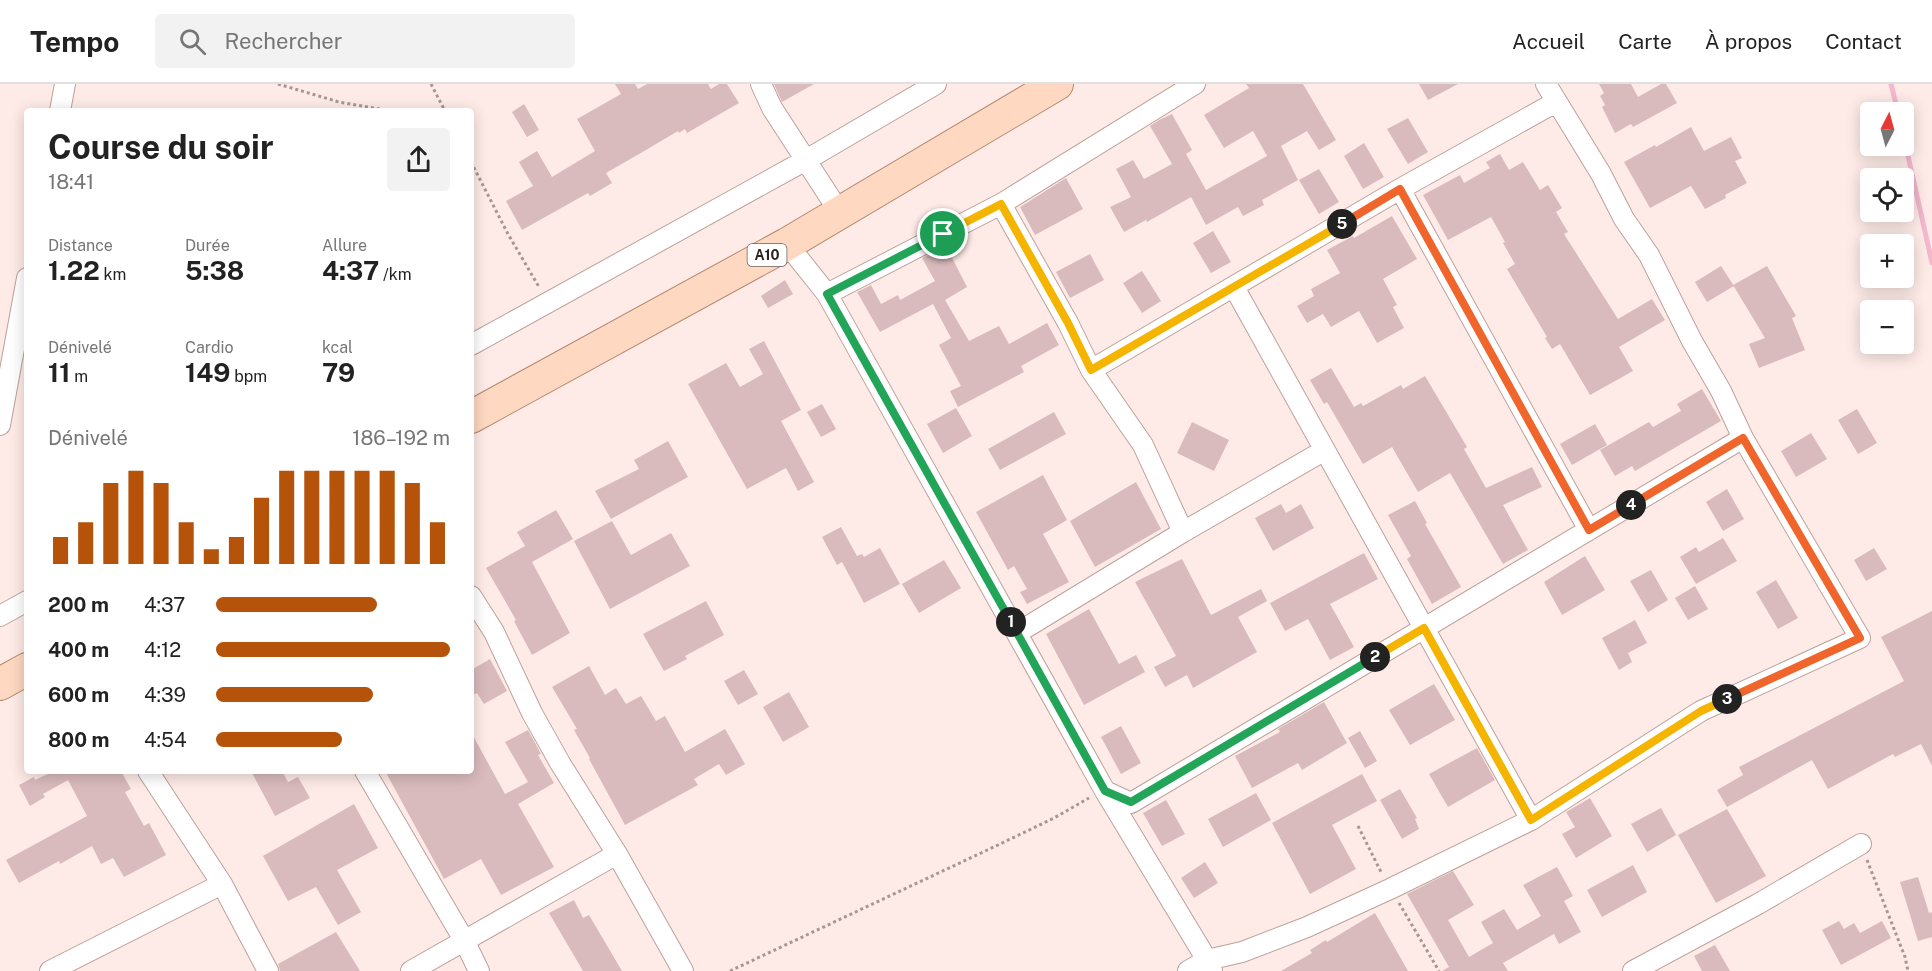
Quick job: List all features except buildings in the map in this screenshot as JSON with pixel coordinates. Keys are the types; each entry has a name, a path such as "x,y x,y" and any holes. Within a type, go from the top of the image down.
{"main road":[{"name":"A10","path":"474,415 787,244 1057,84"},
{"path":"0,684 24,671"}],"street":[{"path":"61,108 65,84"},
{"path":"761,84 772,108 840,213"},
{"path":"474,343 806,160 936,84"},
{"path":"827,294 1001,204 1195,84"},
{"path":"1188,971 1210,966 1307,927 1531,820 1701,711 1860,638 1743,438 1721,391 1692,341 1649,255 1624,219 1601,174 1546,84"},
{"path":"1091,370 1400,189 1556,102"},
{"path":"1400,189 1589,530"},
{"path":"1001,204 1068,323 1091,370 1143,445 1183,532"},
{"path":"787,244 827,294 1105,791 1210,966"},
{"path":"1234,287 1531,820"},
{"path":"0,425 24,294"},
{"path":"1105,791 1131,802 1743,438"},
{"path":"1017,633 1183,532 1325,450"},
{"path":"474,601 494,632 532,713 560,763 617,854 682,971"},
{"path":"0,616 24,603"},
{"path":"150,774 222,884 268,971"},
{"path":"367,774 464,940 479,971"},
{"path":"1645,968 1861,844"},
{"path":"411,971 617,854"},
{"path":"50,971 222,884"}],"path":[{"path":"278,84 339,102 374,108"},
{"path":"431,84 443,108"},
{"path":"474,168 547,302"},
{"path":"730,971 1007,841 1105,791"},
{"path":"1861,844 1905,957 1908,971"}],"waterway":[{"path":"1891,84 1896,102"},
{"path":"1908,156 1932,263"}],"route":[{"path":"1400,189 1589,530 1743,438 1860,638 1701,711 1531,820 1424,628 1131,802 1105,791 827,294 943,234 1001,204 1068,323 1091,370 1400,189"}]}
